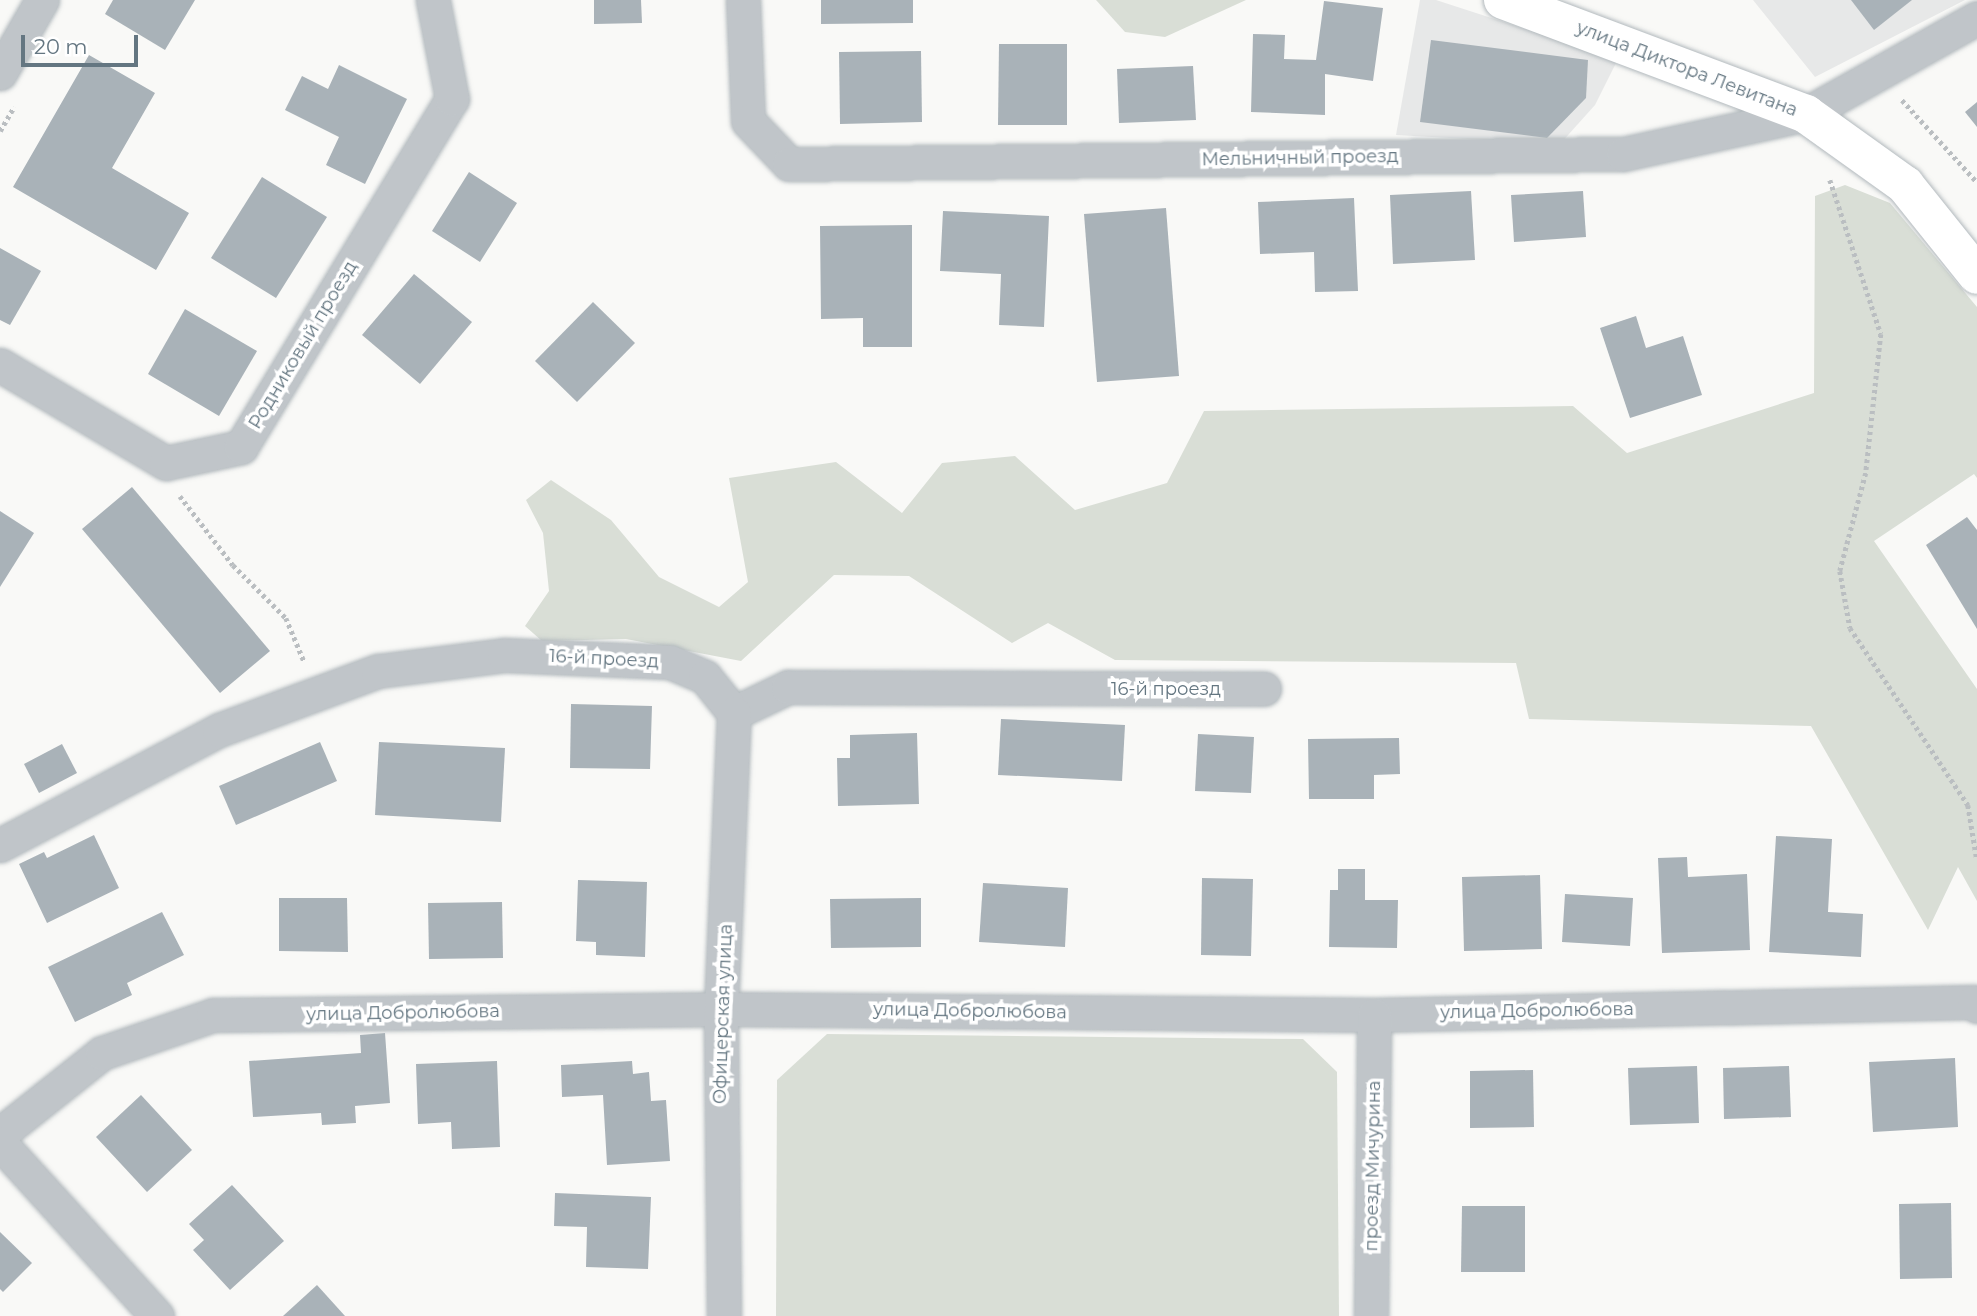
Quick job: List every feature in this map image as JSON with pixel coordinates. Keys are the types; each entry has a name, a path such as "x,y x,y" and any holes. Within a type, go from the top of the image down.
{"street":[{"path":"0,73 42,0"},
{"name":"Родниковый проезд","path":"166,463 241,447 452,99 433,0"},
{"name":"Мельничный проезд","path":"743,0 748,121 789,164 1623,154 1805,114 1875,72 1977,18"},
{"name":"улица Диктора Левитана","path":"1503,0 1805,114 1905,185 1977,275"},
{"path":"0,365 166,463"},
{"name":"16-й проезд","path":"0,845 219,730 317,691 378,671 504,655 670,662 705,677 734,713 788,687 1264,690"},
{"name":"Офицерская улица","path":"724,1316 721,1009 734,713"},
{"name":"улица Добролюбова","path":"0,1133 102,1053 213,1015 721,1009 1374,1015 1976,1004"},
{"name":"проезд Мичурина","path":"1371,1316 1374,1015"},
{"path":"0,1143 157,1316"}],"path":[{"path":"1875,72 1977,182"},
{"path":"1805,114 1881,334 1866,473 1840,571 1850,628 1968,805 1977,860"},
{"path":"166,463 182,500 233,565 286,618 317,691"}],"shaded area":[{"path":"1096,0 1246,0 1165,37 1125,32"},
{"path":"1420,0 1436,0 1618,59 1595,105 1560,144 1396,135"},
{"path":"1753,0 1965,0 1815,77"},
{"path":"1845,185 1890,203 1977,307 1977,478 1974,474 1874,541 1977,689 1977,901 1958,867 1928,930 1811,726 1529,719 1516,663 1115,660 1048,623 1012,643 909,576 834,575 741,661 626,639 542,641 525,626 549,591 543,533 526,500 551,480 611,520 659,577 719,607 748,582 729,478 836,462 902,513 942,463 1015,456 1075,510 1167,483 1204,411 1573,406 1627,453 1814,393 1815,196"},
{"path":"827,1034 1303,1039 1337,1072 1339,1316 776,1316 777,1080"}],"building":[{"path":"113,0 195,0 165,50 105,14"},
{"path":"594,0 641,0 642,23 594,24"},
{"path":"821,0 913,0 913,23 821,24"},
{"path":"1851,0 1912,0 1874,30"},
{"path":"1324,1 1383,8 1373,81 1325,74 1325,115 1251,112 1253,34 1285,35 1284,59 1316,60"},
{"path":"1431,40 1588,60 1586,98 1547,138 1420,122"},
{"path":"999,44 1067,44 1067,125 998,125"},
{"path":"921,51 922,122 840,124 839,52"},
{"path":"89,55 155,93 112,168 189,213 156,270 13,187"},
{"path":"339,65 407,99 365,184 326,165 339,137 285,110 302,76 328,89"},
{"path":"1193,66 1196,120 1119,123 1117,69"},
{"path":"1977,102 1977,127 1965,112"},
{"path":"469,172 517,203 480,262 432,231"},
{"path":"262,177 327,217 276,298 211,258"},
{"path":"1471,191 1475,260 1393,264 1390,195"},
{"path":"1583,191 1586,237 1514,242 1511,195"},
{"path":"1354,198 1358,291 1315,292 1314,252 1260,254 1258,202"},
{"path":"1166,208 1179,376 1097,382 1084,214"},
{"path":"943,211 1049,216 1044,327 999,325 1001,274 940,271"},
{"path":"912,225 912,347 863,347 863,318 821,319 820,226"},
{"path":"0,248 41,271 10,325 0,320"},
{"path":"414,274 472,322 420,384 362,335"},
{"path":"593,302 635,343 577,402 535,361"},
{"path":"185,309 257,351 219,416 148,374"},
{"path":"1636,316 1646,348 1683,336 1702,395 1630,418 1600,328"},
{"path":"132,487 270,651 220,693 82,529"},
{"path":"0,511 34,533 0,587"},
{"path":"1967,517 1977,530 1977,629 1926,545"},
{"path":"571,704 652,706 650,769 570,768"},
{"path":"1001,719 1125,725 1122,781 998,775"},
{"path":"917,733 919,804 838,806 837,758 850,758 850,735"},
{"path":"1198,734 1254,737 1251,793 1195,791"},
{"path":"1399,738 1400,774 1374,775 1374,799 1309,799 1308,739"},
{"path":"320,742 337,781 236,825 219,786"},
{"path":"379,742 505,748 501,822 375,815"},
{"path":"62,744 77,773 39,793 24,764"},
{"path":"94,835 119,888 47,923 19,864 44,852 47,858"},
{"path":"1776,836 1832,839 1828,912 1863,914 1861,957 1769,952"},
{"path":"1687,857 1688,877 1747,874 1750,950 1662,953 1658,858"},
{"path":"1338,869 1365,869 1365,900 1398,900 1397,948 1329,947 1330,890 1338,890"},
{"path":"1540,875 1542,949 1464,951 1462,877"},
{"path":"1202,878 1253,879 1251,956 1201,955"},
{"path":"578,880 647,882 645,957 596,955 596,942 576,941"},
{"path":"983,883 1068,888 1065,947 979,942"},
{"path":"1565,894 1633,898 1630,946 1562,942"},
{"path":"279,898 347,898 348,952 279,951"},
{"path":"921,898 921,947 831,948 830,899"},
{"path":"502,902 503,958 429,959 428,903"},
{"path":"162,912 184,955 127,983 132,995 75,1022 48,967"},
{"path":"385,1033 390,1103 355,1106 356,1123 322,1125 321,1113 253,1117 249,1061 361,1053 360,1035"},
{"path":"1955,1058 1958,1127 1873,1132 1869,1062"},
{"path":"497,1061 500,1147 452,1149 451,1122 418,1124 416,1064"},
{"path":"632,1061 633,1074 649,1072 651,1101 666,1100 670,1161 607,1165 603,1095 562,1097 561,1065"},
{"path":"1697,1066 1699,1123 1630,1125 1628,1068"},
{"path":"1789,1066 1791,1117 1724,1119 1723,1068"},
{"path":"1533,1070 1534,1127 1470,1128 1470,1071"},
{"path":"141,1095 192,1150 147,1192 96,1137"},
{"path":"232,1185 284,1241 230,1290 193,1250 204,1240 189,1224"},
{"path":"555,1193 651,1197 648,1269 586,1267 587,1227 554,1226"},
{"path":"1951,1203 1952,1278 1900,1279 1899,1204"},
{"path":"1462,1206 1525,1206 1525,1272 1461,1272"},
{"path":"0,1232 32,1263 3,1292 0,1289"},
{"path":"317,1285 345,1316 283,1316"}]}
